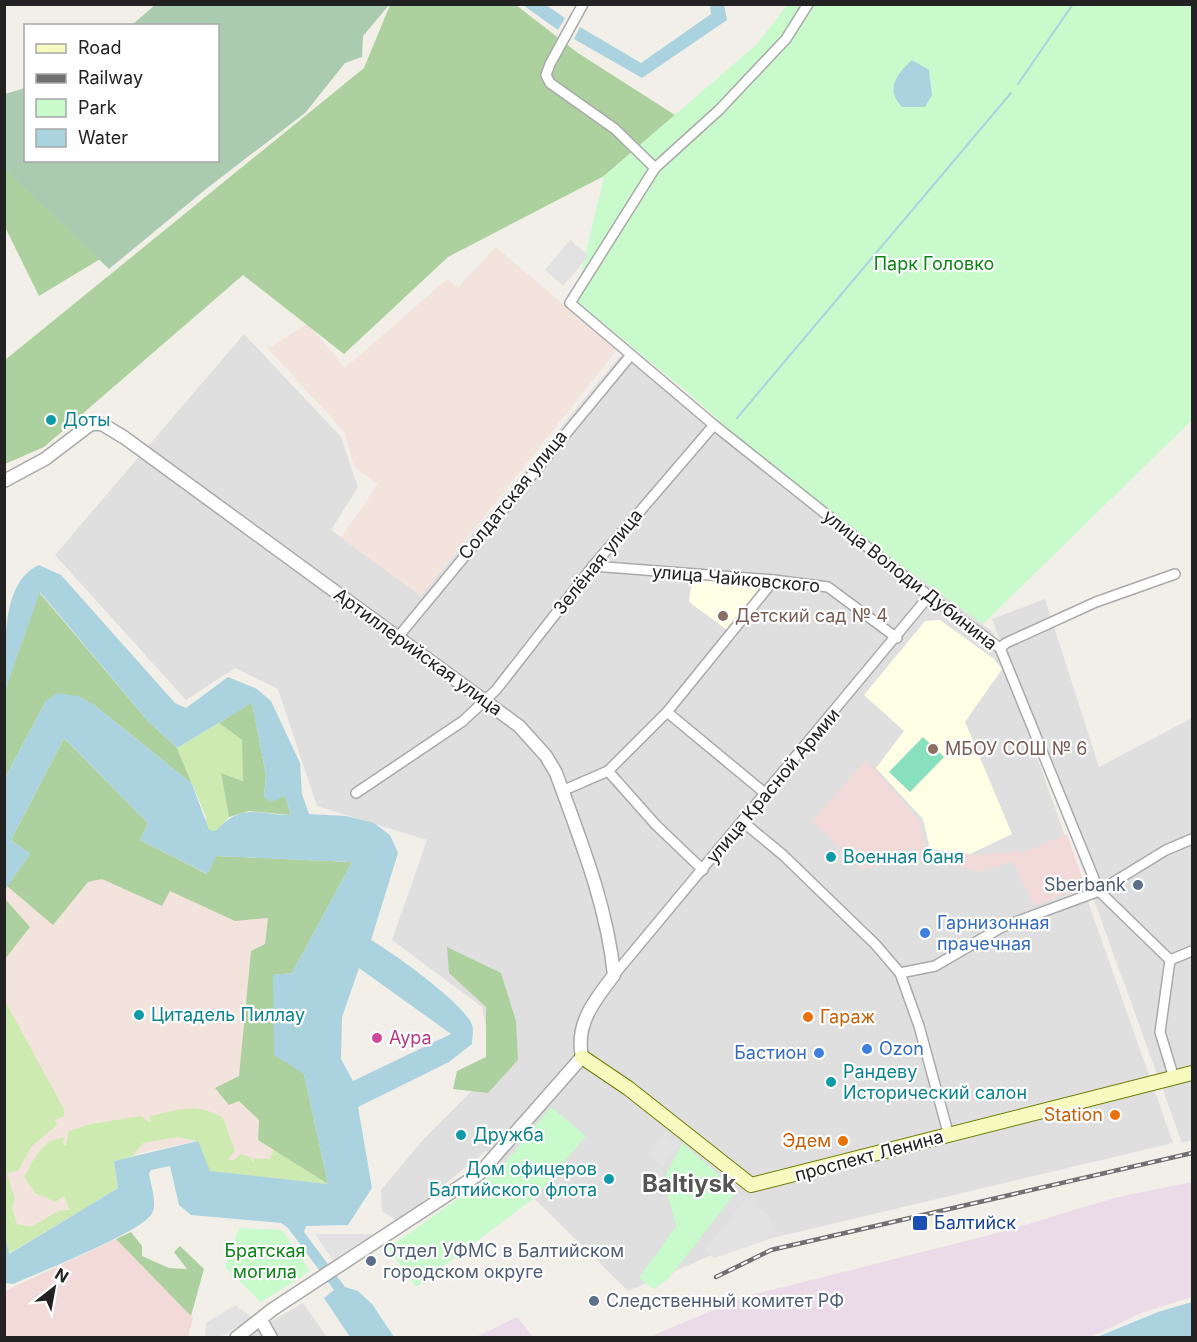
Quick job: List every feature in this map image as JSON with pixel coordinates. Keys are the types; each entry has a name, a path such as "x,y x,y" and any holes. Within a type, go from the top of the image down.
{"main road":[{"name":"проспект Ленина","path":"582,1057 628,1089 751,1185 1192,1073"}],"street":[{"path":"584,4 546,75 550,83 615,129 655,168 719,110 778,47 808,4"},
{"name":"улица Володи Дубинина","path":"655,168 570,303 714,425 929,596 1000,648 1099,891 1170,960"},
{"name":"Солдатская улица","path":"398,637 631,355"},
{"name":"Артиллерийская улица","path":"4,481 20,475 91,424 102,424 519,726 540,749 556,773 601,898 611,941 614,975"},
{"name":"Зелёная улица","path":"356,792 463,721 485,701 593,566 714,425"},
{"path":"4,471 20,475"},
{"name":"улица Чайковского","path":"593,566 774,580 828,587 847,598 897,638"},
{"path":"1000,648 1006,643 1096,602 1175,574"},
{"path":"562,791 608,771 667,712 774,580"},
{"name":"улица Красной Армии","path":"614,975 897,638 929,596"},
{"path":"667,712 766,794"},
{"path":"608,771 656,825 703,870"},
{"path":"743,822 783,855 875,944 900,973 919,1026 949,1136"},
{"path":"900,973 935,966 1002,927 1099,891 1166,850 1192,839"},
{"path":"1174,1078 1160,1032 1170,960 1192,951"},
{"path":"236,1338 318,1280 479,1174 582,1057 579,1046 583,1020 614,975"},
{"path":"261,1320 271,1338"}],"shaded area":[{"path":"155,5 389,5 363,36 362,57 345,63 305,113 206,189 109,269 5,169 5,94 24,88 24,162 219,162 219,24 133,24"},
{"path":"570,240 589,256 563,286 545,270"},
{"path":"496,247 617,350 421,596 341,538 378,484 354,467 344,431 268,349 308,323 345,368 447,279 458,288"},
{"path":"244,334 341,437 358,487 331,530 423,593 621,355 993,632 1173,1143 726,1249 628,1291 486,1151 398,1222 382,1211 381,1190 422,1141 494,1068 482,1007 392,940 427,840 317,806 278,689 235,668 186,700 55,555"},
{"name":"Детский сад № 4","path":"692,578 755,585 759,592 727,630 689,602"},
{"path":"1045,599 1099,767 1192,718 1192,1140 1182,1143 992,619"},
{"name":"МБОУ СОШ № 6","path":"940,620 994,659 1002,669 965,722 1012,834 970,854 930,849 923,819 876,768 904,731 864,695 925,621"},
{"path":"866,760 919,820 926,851 972,855 1020,851 1021,854 1067,834 1085,886 1034,906 1012,861 979,872 919,855 910,848 892,862 863,870 812,821"},
{"name":"Цитадель Пиллау","path":"148,823 352,862 328,1184 209,1171 197,1141 154,1150 114,1160 118,1188 8,1254 4,1231 4,890 30,854"},
{"path":"664,1134 679,1145 663,1167 647,1155"},
{"path":"1192,1182 1192,1297 1141,1313 1091,1337 649,1337 747,1296 994,1234 1114,1198"},
{"path":"746,1198 768,1214 774,1227 767,1240 714,1258 705,1249"},
{"path":"315,1234 373,1234 333,1260"},
{"path":"116,1239 193,1318 188,1337 5,1338 5,1291"},
{"path":"303,1303 327,1337 242,1338"},
{"path":"235,1305 253,1318 220,1337 205,1338 206,1323"},
{"path":"517,1317 533,1337 476,1337"}],"green space":[{"path":"390,5 516,5 578,53 675,115 604,176 448,257 344,354 243,275 44,447 5,464 5,360 364,68"},
{"name":"Парк Головко","path":"787,5 1192,5 1192,420 983,624 807,498 687,392 575,300 604,176 756,45"},
{"path":"4,130 24,157 24,162 28,162 110,253 39,296 5,227"},
{"path":"39,592 148,721 177,748 192,784 93,704 46,701 5,778 5,690"},
{"path":"252,702 266,775 264,797 285,796 291,815 249,811 229,817 221,773 243,781 242,740 219,723"},
{"path":"219,723 242,740 244,781 221,773 229,817 216,831 209,830 205,825 206,817 177,748"},
{"path":"923,737 944,757 910,792 889,772"},
{"path":"64,738 148,823 140,840 207,874 215,856 352,862 292,973 273,975 304,1074 328,1184 258,1140 259,1120 239,1101 229,1105 215,1088 239,1076 251,951 265,944 268,918 235,921 170,891 162,906 102,879 88,882 53,925 7,886 30,854 11,840"},
{"path":"5,899 30,927 5,959"},
{"path":"447,947 501,973 516,1021 518,1060 488,1093 453,1089 457,1071 486,1057 486,1007 449,973"},
{"path":"4,999 64,1109 64,1116 55,1120 57,1125 31,1147 18,1171 7,1173 15,1200 12,1207 17,1224 31,1227 60,1210 70,1210 64,1196 55,1202 35,1193 24,1177 44,1146 56,1139 64,1138 63,1145 66,1145 69,1131 91,1124 141,1116 149,1122 151,1121 150,1116 178,1110 204,1110 223,1118 235,1151 228,1159 232,1161 241,1154 250,1157 253,1163 254,1158 270,1159 274,1150 328,1184 209,1171 197,1141 177,1137 143,1143 133,1156 114,1161 118,1188 8,1254 4,1231"},
{"path":"551,1107 586,1136 534,1198 416,1287 388,1248 500,1169"},
{"path":"682,1143 731,1185 733,1196 669,1278 654,1289 639,1278 676,1226 664,1179"},
{"name":"Братская могила","path":"239,1228 282,1230 309,1270 261,1302 225,1267"},
{"path":"131,1232 142,1246 142,1256 169,1268 187,1269 174,1252 180,1246 204,1269 191,1316 116,1239"}],"water":[{"path":"523,5 546,5 565,18 558,30"},
{"path":"710,5 724,5 727,20 642,78 574,39 580,27 641,63 711,14"},
{"path":"912,60 929,70 932,95 925,107 902,107 894,94 893,88 897,77"},
{"path":"39,565 61,575 175,703 186,708 228,677 257,689 271,701 300,763 302,794 309,814 346,816 374,823 390,835 398,853 371,940 395,955 443,992 467,1016 472,1025 472,1044 449,1062 358,1107 372,1188 348,1225 306,1226 304,1232 345,1287 358,1291 372,1304 394,1337 350,1337 324,1298 334,1290 288,1228 281,1223 191,1215 179,1205 170,1166 151,1170 149,1174 154,1206 151,1215 142,1223 65,1262 13,1284 5,1283 4,1231 9,1254 118,1188 114,1161 198,1141 210,1171 328,1184 304,1074 274,1055 273,975 292,973 352,862 216,856 208,874 140,840 148,823 64,738 11,840 30,854 5,890 5,778 46,701 57,693 78,696 93,704 192,784 209,830 216,831 225,822 242,813 291,815 285,796 271,802 264,797 266,775 252,703 177,748 148,721 40,592 5,690 7,619 17,586 26,574","holes":["359,968 451,1034 353,1081 341,1059 342,1017"]},
{"path":"1192,1302 1192,1337 1097,1337 1158,1312"}],"waterway":[{"path":"1018,84 1073,4"},
{"path":"737,418 1011,93"}],"railway":[{"path":"716,1277 771,1250 1192,1153"}],"place":[{"name":"Доты","path":"51,420"},
{"name":"Детский сад № 4","path":"723,616"},
{"name":"МБОУ СОШ № 6","path":"933,749"},
{"name":"Военная баня","path":"831,857"},
{"name":"Sberbank","path":"1138,885"},
{"name":"Гарнизонная прачечная","path":"925,933"},
{"name":"Цитадель Пиллау","path":"139,1015"},
{"name":"Гараж","path":"808,1017"},
{"name":"Аура","path":"377,1038"},
{"name":"Ozon","path":"867,1049"},
{"name":"Бастион","path":"819,1053"},
{"name":"Рандеву Исторический салон","path":"831,1082"},
{"name":"Station","path":"1115,1115"},
{"name":"Дружба","path":"461,1135"},
{"name":"Эдем","path":"843,1141"},
{"name":"Дом офицеров Балтийского флота","path":"609,1179"},
{"name":"Балтийск","path":"920,1223"},
{"name":"Отдел УФМС в Балтийском городском округе","path":"371,1261"},
{"name":"Следственный комитет РФ","path":"594,1301"}],"district":[{"name":"Baltiysk","path":"689,1184"}]}
